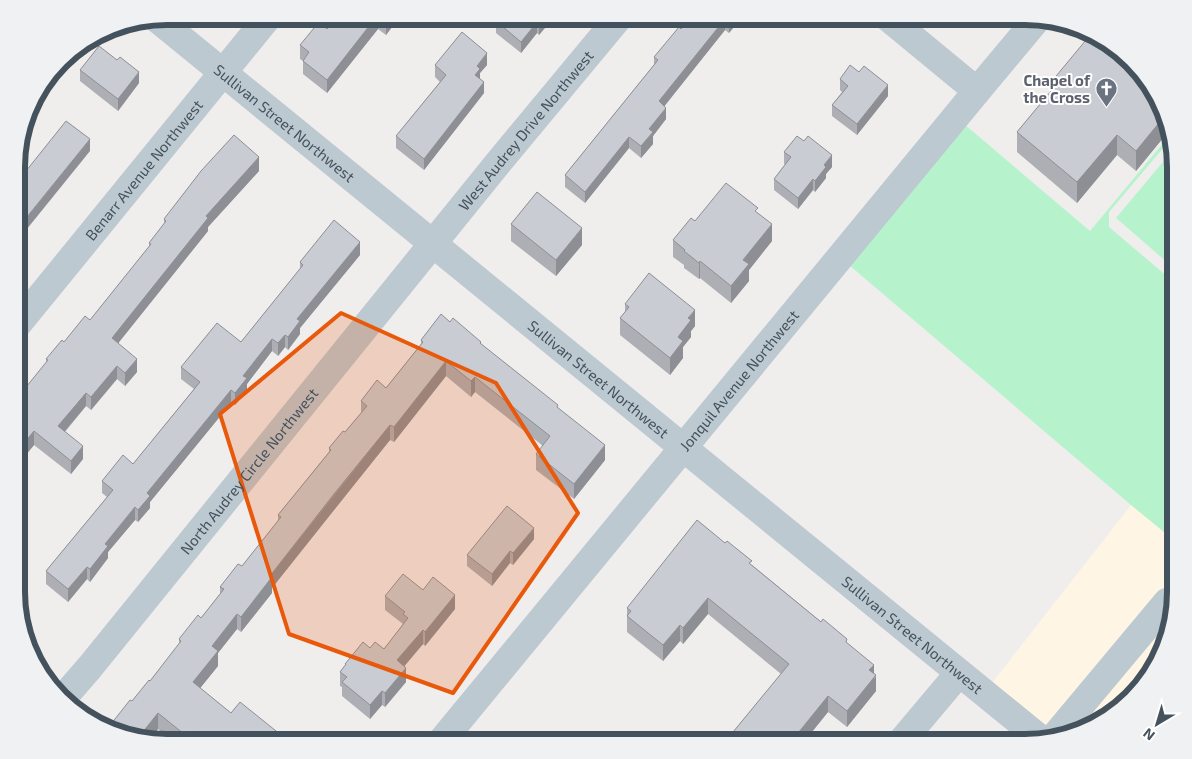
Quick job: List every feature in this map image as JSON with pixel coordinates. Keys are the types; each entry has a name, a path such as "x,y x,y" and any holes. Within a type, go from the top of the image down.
{"street":[{"name":"Sullivan Street Northwest","path":"165,25 1034,734"},
{"name":"Benarr Avenue Northwest","path":"25,315 262,25"},
{"name":"West Audrey Drive Northwest","path":"433,244 613,25"},
{"path":"897,25 977,91"},
{"name":"Jonquil Avenue Northwest","path":"447,734 1032,25"},
{"name":"North Audrey Circle Northwest","path":"68,693 433,244"},
{"path":"1061,729 1167,602"},
{"path":"908,734 959,673"}],"highlighted area":[{"path":"341,313 496,383 578,513 453,693 289,634 220,414"}],"shaded area":[{"path":"1131,505 1167,534 1167,601 1159,638 1143,671 1119,699 1088,719 1051,731 992,683"}],"green space":[{"path":"964,124 1090,231 1164,142 1165,146 1109,212 1109,227 1167,276 1167,534 1131,505 849,265"},
{"path":"1167,157 1167,262 1116,218"}],"building":[{"path":"317,25 322,25 327,29 330,25 370,25 327,80 303,61 309,52 300,45"},
{"path":"501,25 535,25 521,42"},
{"path":"684,25 720,25 659,101 666,108 649,129 653,132 641,146 629,137 585,192 565,175 658,60 654,57 679,27 681,29"},
{"path":"462,32 487,53 477,66 480,69 475,75 484,82 424,159 396,136 446,75 435,65"},
{"path":"1086,39 1119,60 1138,80 1148,96 1159,122 1136,151 1117,135 1077,182 1017,132 1056,85 1052,81"},
{"path":"99,46 117,60 120,57 139,72 118,99 80,70"},
{"path":"850,65 859,72 864,66 888,85 857,124 832,105 848,86 840,79"},
{"path":"66,121 90,139 25,219 25,172"},
{"path":"234,135 259,157 206,216 208,218 112,338 137,359 125,373 117,366 91,397 86,393 58,426 83,446 71,461 34,431 25,442 25,388 62,340 64,342 85,316 90,320 151,244 149,243 166,221 164,219 201,171"},
{"path":"797,136 804,141 808,136 832,155 824,165 826,167 815,181 813,179 798,198 774,179 791,157 784,152"},
{"path":"726,183 758,208 755,211 772,224 743,260 749,264 731,286 700,261 699,263 673,240 691,218 695,221"},
{"path":"537,192 582,228 556,260 511,224"},
{"path":"334,220 360,242 297,319 300,321 288,337 285,335 278,343 272,339 243,376 247,378 235,393 231,390 147,493 150,496 138,510 135,507 105,544 108,546 90,569 87,567 68,589 46,571 113,490 102,481 123,455 133,464 200,382 181,367 217,323 241,342 303,265 300,262"},
{"path":"649,273 695,310 688,318 691,320 678,337 683,341 670,358 620,318 629,307 625,304"},
{"path":"441,314 450,322 453,318 480,343 605,445 574,484 536,454 550,436 475,377 471,381 446,361 394,427 390,425 334,494 270,576 272,577 241,617 237,614 212,646 218,651 193,682 231,713 240,702 280,734 198,734 195,731 192,734 184,734 158,713 143,732 112,722 130,700 132,701 150,681 181,641 179,639 198,615 201,618 224,589 220,587 238,564 242,566 281,517 278,515 331,450 329,448 367,406 361,401 377,380 386,388 423,342 421,340"},
{"path":"507,506 534,528 513,553 510,551 492,574 467,555"},
{"path":"697,520 725,543 727,541 752,561 749,563 821,622 823,619 847,639 846,642 874,665 869,670 876,675 847,711 828,696 797,734 731,734 789,664 708,598 683,628 680,625 663,645 627,616 631,611 627,608"},
{"path":"403,574 423,590 433,577 455,595 425,632 423,630 397,660 406,668 385,693 382,691 370,705 342,682 347,677 340,672 363,642 370,648 375,642 384,649 408,618 403,614 405,612 385,596"}],"place":[{"name":"Chapel of the Cross","path":"1106,108"}]}
